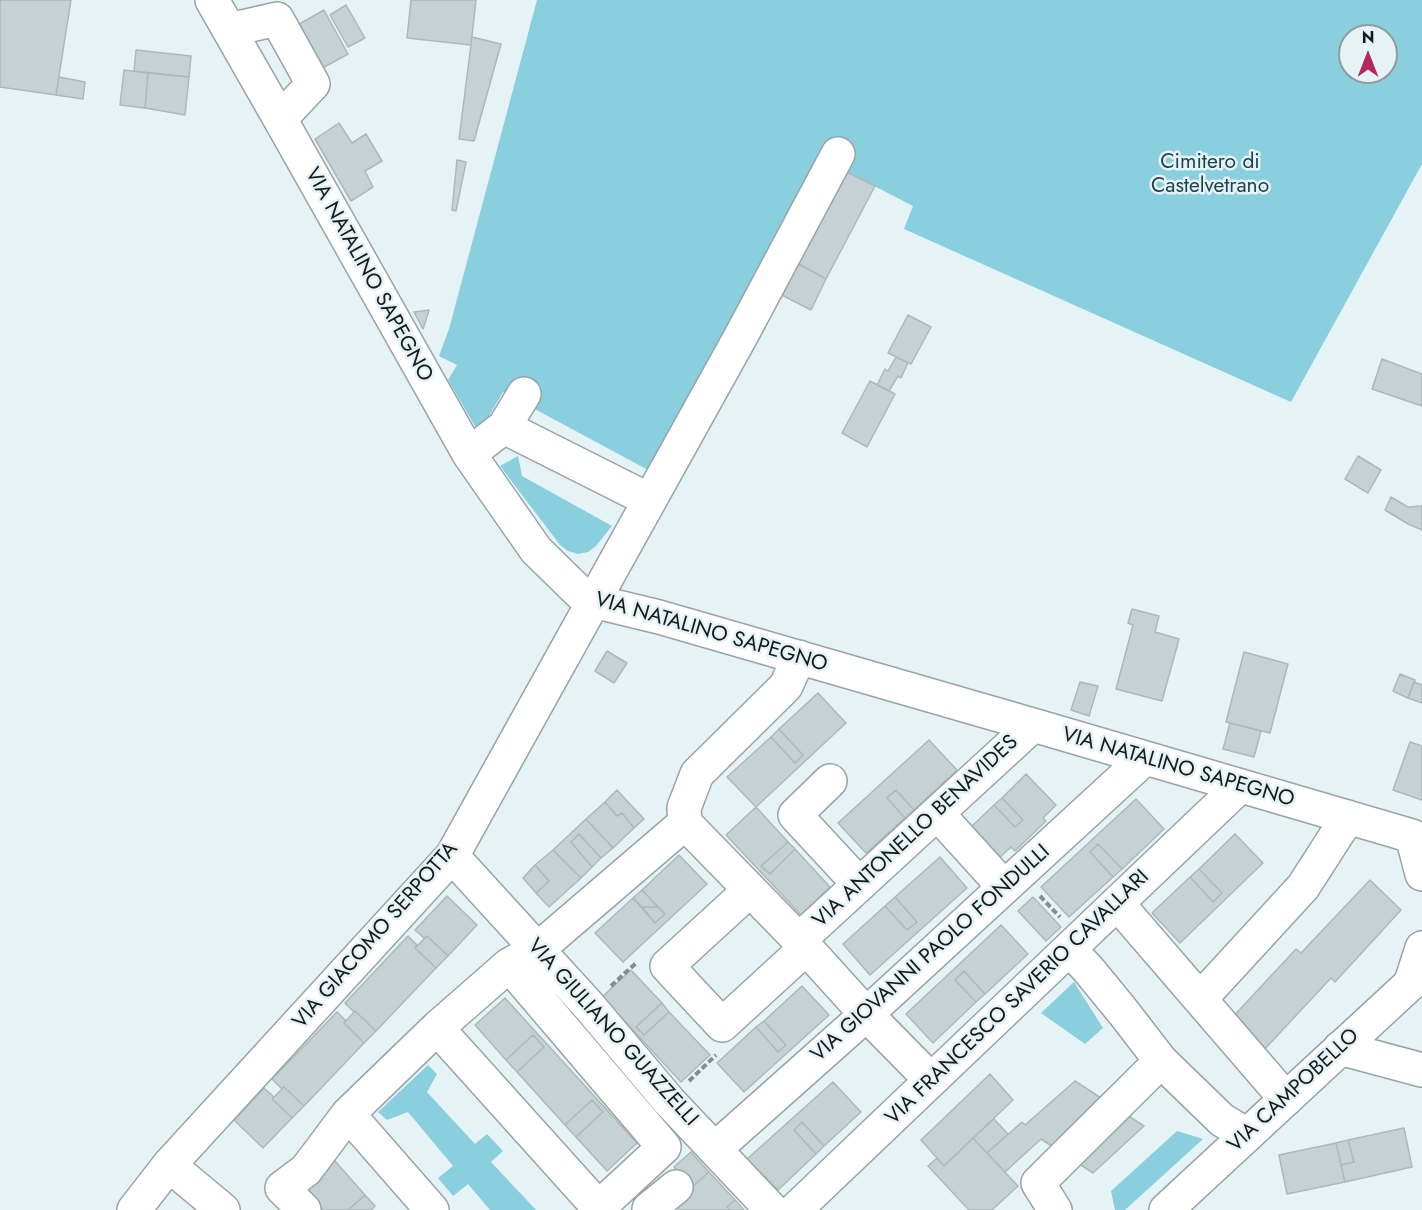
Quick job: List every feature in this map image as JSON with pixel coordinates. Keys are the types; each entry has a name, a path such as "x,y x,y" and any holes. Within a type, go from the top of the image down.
{"street":[{"name":"VIA NATALINO SAPEGNO","path":"212,0 469,454 536,550 581,594 593,601 659,616 1419,838 1422,874"},
{"path":"229,30 277,19 312,84 280,119"},
{"name":"VIA GIACOMO SERPOTTA","path":"134,1210 169,1166 452,856 741,336 838,154"},
{"path":"469,454 504,427 524,394"},
{"path":"504,427 649,500"},
{"path":"799,657 786,686 697,774 684,808 685,823 931,1080"},
{"name":"VIA ANTONELLO BENAVIDES","path":"722,1025 859,885 1033,725"},
{"name":"VIA GIOVANNI PAOLO FONDULLI","path":"715,1149 1145,758"},
{"path":"830,781 795,815 859,885"},
{"name":"VIA FRANCESCO SAVERIO CAVALLARI","path":"795,1210 1240,786"},
{"path":"937,813 1011,881"},
{"path":"1200,999 1303,887 1348,817"},
{"path":"304,1210 282,1188 306,1170 348,1114 436,1028 508,965 538,950 685,823"},
{"name":"VIA GIULIANO GUAZZELLI","path":"452,856 589,1006 669,1101 772,1210"},
{"path":"722,1025 667,966 750,890"},
{"path":"1117,903 1286,1099"},
{"path":"1075,943 1088,969 1161,1061 1222,1120 1247,1135"},
{"path":"1417,978 1422,948"},
{"path":"436,1028 597,1209 664,1147 508,965"},
{"name":"VIA CAMPOBELLO","path":"1166,1210 1417,978"},
{"path":"1340,1048 1422,1070"},
{"path":"1055,1210 1038,1183 1161,1061"},
{"path":"348,1114 432,1210"},
{"path":"169,1166 223,1210"},
{"path":"650,1210 676,1187"}],"path":[{"path":"1011,881 1075,943"},
{"path":"589,1006 642,958"},
{"path":"669,1101 734,1038 722,1025"}],"green space":[{"name":"Cimitero di Castelvetrano","path":"537,0 1422,0 1422,164 1291,402 904,229 913,206 847,172 835,160 820,152 650,471 503,392 479,433 448,380 457,365 439,356 449,329"},
{"path":"518,456 522,476 612,526 596,546 588,552 578,554 560,545 500,466"},
{"path":"1074,982 1103,1028 1085,1044 1041,1013"},
{"path":"428,1065 437,1074 427,1092 475,1144 487,1134 503,1151 491,1162 536,1210 490,1210 468,1184 453,1196 438,1178 453,1166 408,1112 387,1120 378,1112"},
{"path":"1177,1131 1203,1139 1125,1210 1115,1210 1111,1191"}],"building":[{"path":"0,0 71,0 56,95 0,87"},
{"path":"411,0 476,0 471,45 407,38"},
{"path":"346,5 365,38 348,47 330,15"},
{"path":"324,10 348,54 297,82 273,39"},
{"path":"472,37 501,44 474,141 459,139"},
{"path":"136,50 191,56 189,77 134,71"},
{"path":"124,70 148,73 145,108 120,105"},
{"path":"148,73 189,77 185,115 145,108"},
{"path":"59,77 85,82 83,99 56,95"},
{"path":"339,123 352,143 366,134 382,161 365,171 373,187 351,201 315,139"},
{"path":"457,160 466,162 456,211 452,210"},
{"path":"847,172 875,186 826,279 797,263"},
{"path":"797,263 826,279 811,310 780,294"},
{"path":"429,310 425,323 423,329 414,312"},
{"path":"908,315 931,327 911,364 888,353"},
{"path":"896,357 908,363 901,378 898,376 889,391 877,385 885,369 888,371"},
{"path":"1382,359 1422,374 1422,406 1372,389"},
{"path":"870,381 895,394 867,447 842,433"},
{"path":"1358,456 1381,470 1368,493 1345,479"},
{"path":"1391,497 1408,507 1422,506 1422,530 1385,510"},
{"path":"1132,609 1159,616 1155,632 1179,639 1162,701 1116,689 1133,625 1128,623"},
{"path":"607,651 627,663 614,683 595,671"},
{"path":"1244,652 1288,664 1270,733 1226,722"},
{"path":"1400,674 1415,680 1408,698 1393,691"},
{"path":"1080,682 1098,686 1089,716 1071,710"},
{"path":"1414,682 1422,685 1422,703 1408,698"},
{"path":"818,693 846,723 756,807 727,777 771,737 795,763 803,755 779,729"},
{"path":"1230,723 1261,731 1254,757 1223,749"},
{"path":"779,729 803,755 795,763 771,737"},
{"path":"929,740 957,770 914,810 896,790 887,798 905,818 866,853 838,823"},
{"path":"1410,742 1422,746 1422,800 1393,790"},
{"path":"1026,774 1056,805 1043,818 1046,821 1015,851 1011,847 999,858 970,828 994,805 1015,827 1023,820 1002,798"},
{"path":"617,790 644,819 634,828 622,813 617,816 605,802"},
{"path":"896,790 914,810 905,818 887,798"},
{"path":"1002,798 1023,820 1015,827 994,805"},
{"path":"1136,799 1164,829 1122,869 1098,844 1090,852 1113,877 1069,917 1041,887"},
{"path":"605,802 617,816 622,813 634,828 613,848 586,819"},
{"path":"756,807 788,842 761,866 770,874 795,849 830,887 801,915 726,835"},
{"path":"586,819 613,848 601,858 579,834 571,842 592,867 581,878 553,850"},
{"path":"579,834 601,858 592,867 571,842"},
{"path":"1235,834 1263,863 1180,943 1152,913 1190,877 1213,902 1222,893 1199,869"},
{"path":"788,842 795,849 770,874 761,866"},
{"path":"1098,844 1122,869 1113,877 1090,852"},
{"path":"553,850 581,878 549,907 536,893 549,881 535,865"},
{"path":"679,855 707,884 623,962 595,933 633,898 655,923 665,914 642,890"},
{"path":"940,857 967,888 870,975 843,944 885,906 907,930 917,922 895,897"},
{"path":"535,865 549,881 536,893 523,878"},
{"path":"1199,869 1222,893 1213,902 1190,877"},
{"path":"1370,880 1401,910 1335,982 1331,978 1262,1052 1229,1021 1296,949 1301,953"},
{"path":"642,890 658,907 642,907 633,898"},
{"path":"447,896 477,925 448,956 427,936 424,938 415,930"},
{"path":"895,897 917,922 907,930 885,906"},
{"path":"1033,897 1061,927 1046,941 1018,911"},
{"path":"642,907 658,907 665,914 655,923"},
{"path":"1001,925 1028,954 985,994 964,971 955,980 976,1002 933,1043 906,1014"},
{"path":"408,936 417,945 415,948 436,968 376,1031 345,1003"},
{"path":"427,936 448,956 436,968 415,948"},
{"path":"631,970 662,1003 636,1027 644,1035 669,1012 710,1055 681,1082 602,997"},
{"path":"964,971 985,994 976,1002 955,980"},
{"path":"802,986 829,1015 744,1092 717,1063 756,1027 778,1052 786,1045 764,1021"},
{"path":"505,998 637,1143 607,1171 576,1137 603,1112 592,1100 565,1125 517,1072 544,1047 533,1035 506,1060 475,1025"},
{"path":"662,1003 669,1012 644,1035 636,1027"},
{"path":"355,1011 376,1031 364,1043 344,1023"},
{"path":"337,1012 346,1021 344,1023 364,1043 304,1106 272,1079"},
{"path":"764,1021 786,1045 778,1052 756,1027"},
{"path":"533,1035 544,1047 517,1072 506,1060"},
{"path":"990,1074 1013,1100 944,1166 921,1140"},
{"path":"1075,1081 1144,1126 1093,1173 1041,1139 1005,1172 987,1153 1022,1122 1025,1125"},
{"path":"833,1082 861,1112 824,1146 802,1122 794,1130 816,1154 778,1190 747,1159"},
{"path":"284,1087 304,1106 292,1118 272,1099"},
{"path":"264,1088 292,1118 263,1148 234,1120"},
{"path":"592,1100 603,1112 576,1137 565,1125"},
{"path":"994,1119 1008,1134 987,1153 973,1138"},
{"path":"802,1122 824,1146 816,1154 794,1130"},
{"path":"1404,1128 1412,1167 1345,1182 1341,1165 1354,1162 1348,1140"},
{"path":"973,1138 1018,1186 992,1210 969,1210 928,1166 937,1158 944,1166"},
{"path":"1348,1140 1354,1162 1341,1165 1336,1143"},
{"path":"1336,1143 1345,1182 1287,1194 1279,1155"},
{"path":"691,1152 709,1172 692,1187 674,1167"},
{"path":"334,1160 365,1195 348,1210 323,1210 303,1187"},
{"path":"709,1172 735,1200 727,1207 730,1210 680,1210 674,1203"},
{"path":"365,1195 375,1206 371,1210 348,1210"},
{"path":"735,1200 744,1210 730,1210 727,1207"}]}
